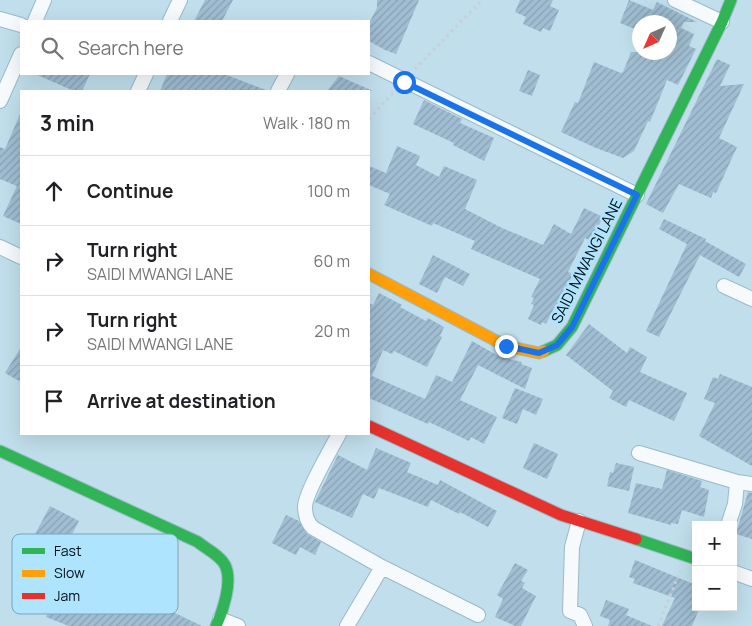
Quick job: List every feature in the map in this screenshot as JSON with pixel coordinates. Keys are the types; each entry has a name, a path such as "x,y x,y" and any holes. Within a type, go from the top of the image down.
{"street":[{"path":"34,20 44,0"},
{"path":"170,20 180,0"},
{"path":"675,0 722,22"},
{"name":"SAIDI MWANGI LANE","path":"370,275 506,346 539,353 557,345 572,327 722,22 731,0"},
{"path":"0,19 20,25"},
{"path":"0,101 20,56"},
{"path":"370,64 404,82 637,195"},
{"path":"138,90 146,75"},
{"path":"279,90 286,75"},
{"path":"0,247 20,257"},
{"path":"724,286 752,299"},
{"path":"370,426 561,515 691,557"},
{"path":"338,435 306,500 308,522 314,528 382,567 478,615"},
{"path":"0,451 198,542 225,564 228,581 218,623 238,626"},
{"path":"639,453 737,482 752,484"},
{"path":"730,521 736,504 737,482"},
{"path":"579,521 572,548 570,611 580,615 585,626"},
{"path":"347,626 382,567"},
{"path":"737,573 752,579"}],"path":[{"path":"370,118 482,0"},
{"path":"658,626 691,557"}],"building":[{"path":"205,0 233,0 223,20 195,20"},
{"path":"377,0 419,0 396,54 370,42 370,21 377,8"},
{"path":"520,0 553,0 550,6 559,10 550,31 543,28 541,32 523,24 526,17 515,12"},
{"path":"629,0 653,10 657,2 697,22 684,22 681,28 694,34 689,46 696,49 678,85 667,80 650,122 648,121 634,151 623,158 561,132 575,102 578,103 594,62 621,73 631,52 632,60 677,60 677,15 632,15 632,28 620,23"},
{"path":"717,59 730,65 720,86 744,84 719,138 737,147 716,193 713,192 711,198 679,184 663,213 646,204"},
{"path":"528,70 540,75 532,96 519,91"},
{"path":"37,75 90,75 82,90 72,90"},
{"path":"167,75 227,75 266,90 160,90"},
{"path":"339,76 373,91 370,90 328,90"},
{"path":"424,100 462,119 460,123 494,138 484,161 453,145 454,143 413,124"},
{"path":"20,114 20,224 3,216 17,186 0,179 0,147 5,149"},
{"path":"397,146 420,156 416,165 439,177 444,166 477,180 465,209 502,228 543,245 554,224 571,234 584,208 603,217 591,241 585,238 568,272 573,274 557,309 554,308 546,324 542,322 541,325 528,319 534,305 531,304 534,298 531,297 540,279 471,249 475,241 433,223 432,226 384,205 390,194 370,185 370,166 386,173"},
{"path":"664,219 706,239 705,241 746,264 739,277 700,255 659,337 646,331 687,244 659,229"},
{"path":"433,255 470,274 463,286 445,277 437,293 419,284"},
{"path":"379,293 426,321 428,318 444,327 440,336 442,337 427,367 394,351 392,354 383,350 372,376 425,399 436,375 452,382 472,341 500,357 522,362 521,364 532,368 525,389 478,365 460,400 497,417 484,444 471,437 469,441 429,422 428,424 370,398 370,304 373,305"},
{"path":"589,324 627,353 630,347 647,357 640,372 687,393 674,421 629,400 626,407 609,398 613,391 566,355"},
{"path":"20,349 20,381 5,373"},
{"path":"720,374 752,387 752,466 699,436 715,403 704,399 713,377 718,379"},
{"path":"515,388 543,399 536,415 523,409 517,424 502,418"},
{"path":"534,443 558,454 547,479 523,468"},
{"path":"376,448 411,463 407,472 438,485 440,480 497,511 488,527 460,512 459,514 431,500 428,507 379,488 374,499 363,494 352,518 315,502 338,455 367,470"},
{"path":"616,463 634,467 629,491 607,486 610,472 613,473"},
{"path":"667,470 702,481 700,487 709,490 704,517 682,510 678,524 671,523 671,525 628,513 636,483 662,489"},
{"path":"748,492 752,493 752,539 737,534"},
{"path":"50,506 79,521 72,534 35,534"},
{"path":"286,515 299,521 307,534 321,542 315,555 300,547 296,555 272,543"},
{"path":"635,560 692,583 692,611 698,611 692,626 662,626 675,598 633,583 635,579 629,577"},
{"path":"515,563 528,570 521,581 525,583 522,588 536,596 521,626 515,626 495,617 503,599 497,595"},
{"path":"606,600 629,609 626,615 652,626 608,626 610,620 600,616"},
{"path":"47,614 177,614 202,626 69,626 46,617"}],"traffic: fast":[{"path":"544,351 557,345 572,327 722,22 731,0"},
{"path":"0,451 198,542 216,555 223,561 228,579 224,604 216,626"},
{"path":"636,539 692,558"}],"traffic: slow":[{"path":"370,275 506,346 539,353 544,351"}],"traffic: jam":[{"path":"370,426 561,515 636,539"}],"route":[{"path":"404,82 637,195 572,327 557,345 539,353 506,346"}]}
